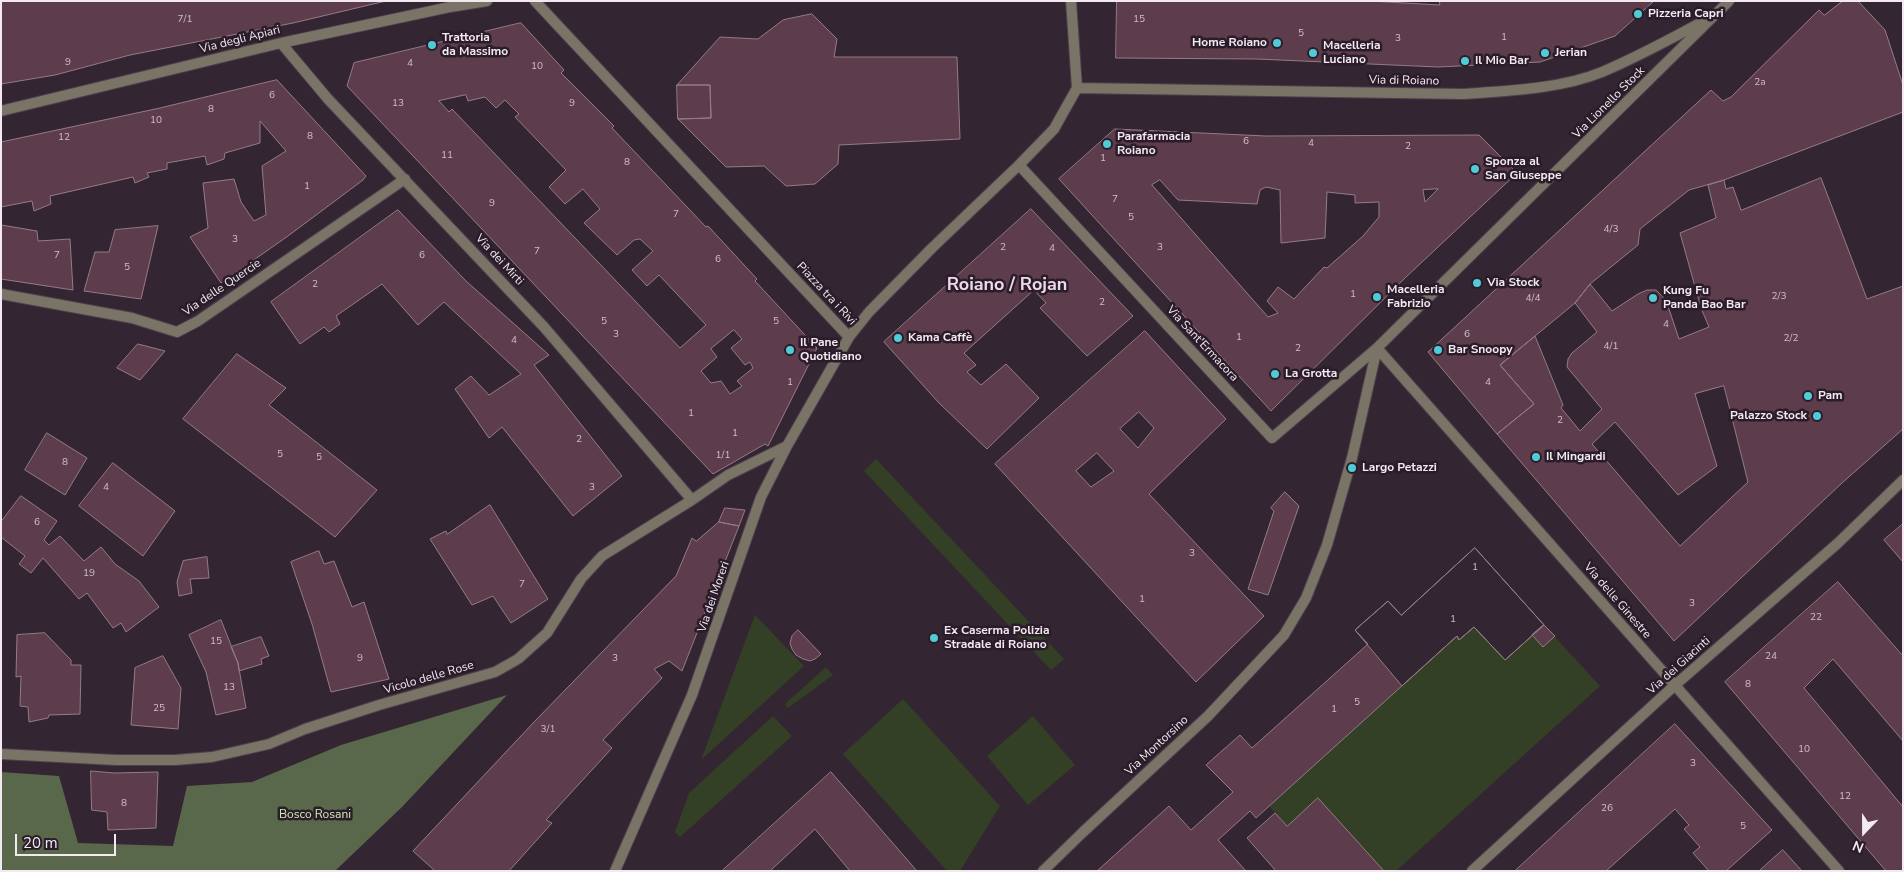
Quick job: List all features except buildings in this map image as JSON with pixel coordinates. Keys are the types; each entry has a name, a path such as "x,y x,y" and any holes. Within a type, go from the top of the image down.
{"street":[{"name":"Via degli Apiari","path":"1,111 282,43 450,6 487,1"},
{"name":"Piazza tra i Rivi","path":"535,1 849,337 869,312 933,246 1019,165 1054,129 1077,88"},
{"path":"1071,1 1077,88"},
{"name":"Via Lionello Stock","path":"1377,348 1729,1"},
{"name":"Via di Roiano","path":"1077,88 1462,94 1495,92 1561,83 1601,72 1653,48 1715,15"},
{"name":"Via dei Mirti","path":"282,43 328,99 544,327 692,500"},
{"name":"Via Sant'Ermacora","path":"1019,165 1272,438 1377,348"},
{"name":"Via delle Quercie","path":"1,294 132,318 176,332 198,321 405,179"},
{"name":"Via dei Moreri","path":"615,871 692,695 761,497 787,446 849,337"},
{"name":"Via Montorsino","path":"1043,871 1208,716 1284,635 1306,598 1327,546 1352,458 1377,348"},
{"name":"Via delle Ginestre","path":"1377,348 1839,871"},
{"name":"Vicolo delle Rose","path":"1,754 116,760 175,760 212,757 269,744 305,729 379,705 495,672 518,659 547,633 581,579 602,556 692,500 728,475 787,446"},
{"name":"Via dei Giacinti","path":"1472,871 1674,686 1838,543 1903,480"}],"green space":[{"path":"876,459 1064,659 1051,670 864,471"},
{"path":"755,615 804,666 701,760"},
{"path":"1544,625 1600,686 1396,871 1384,871 1318,798 1287,826 1269,806 1457,636 1460,639 1474,627 1505,660"},
{"path":"826,667 833,675 788,708 785,704"},
{"name":"Bosco Rosani","path":"507,695 402,807 335,871 1,871 1,772 59,776 78,843 173,846 187,786 252,782 341,745"},
{"path":"903,699 1000,806 960,871 947,871 843,754"},
{"path":"773,716 792,736 680,837 675,832 689,793"},
{"path":"1033,716 1075,765 1028,805 987,756"}],"place":[{"name":"Pizzeria Capri","path":"1638,14"},
{"name":"Home Roiano","path":"1277,43"},
{"name":"Trattoria da Massimo","path":"432,45"},
{"name":"Macelleria Luciano","path":"1313,53"},
{"name":"Jerian","path":"1545,53"},
{"name":"Il Mio Bar","path":"1465,61"},
{"name":"Parafarmacia Roiano","path":"1107,144"},
{"name":"Sponza al San Giuseppe","path":"1475,169"},
{"name":"Via Stock","path":"1477,283"},
{"name":"Macelleria Fabrizio","path":"1377,297"},
{"name":"Kung Fu Panda Bao Bar","path":"1653,298"},
{"name":"Kama Caffè","path":"898,338"},
{"name":"Il Pane Quotidiano","path":"790,350"},
{"name":"Bar Snoopy","path":"1438,350"},
{"name":"La Grotta","path":"1275,374"},
{"name":"Pam","path":"1808,396"},
{"name":"Palazzo Stock","path":"1817,416"},
{"name":"Il Mingardi","path":"1536,457"},
{"name":"Largo Petazzi","path":"1352,468"},
{"name":"Ex Caserma Polizia Stradale di Roiano","path":"934,638"}],"district":[{"name":"Roiano / Rojan","path":"1007,286"}]}
